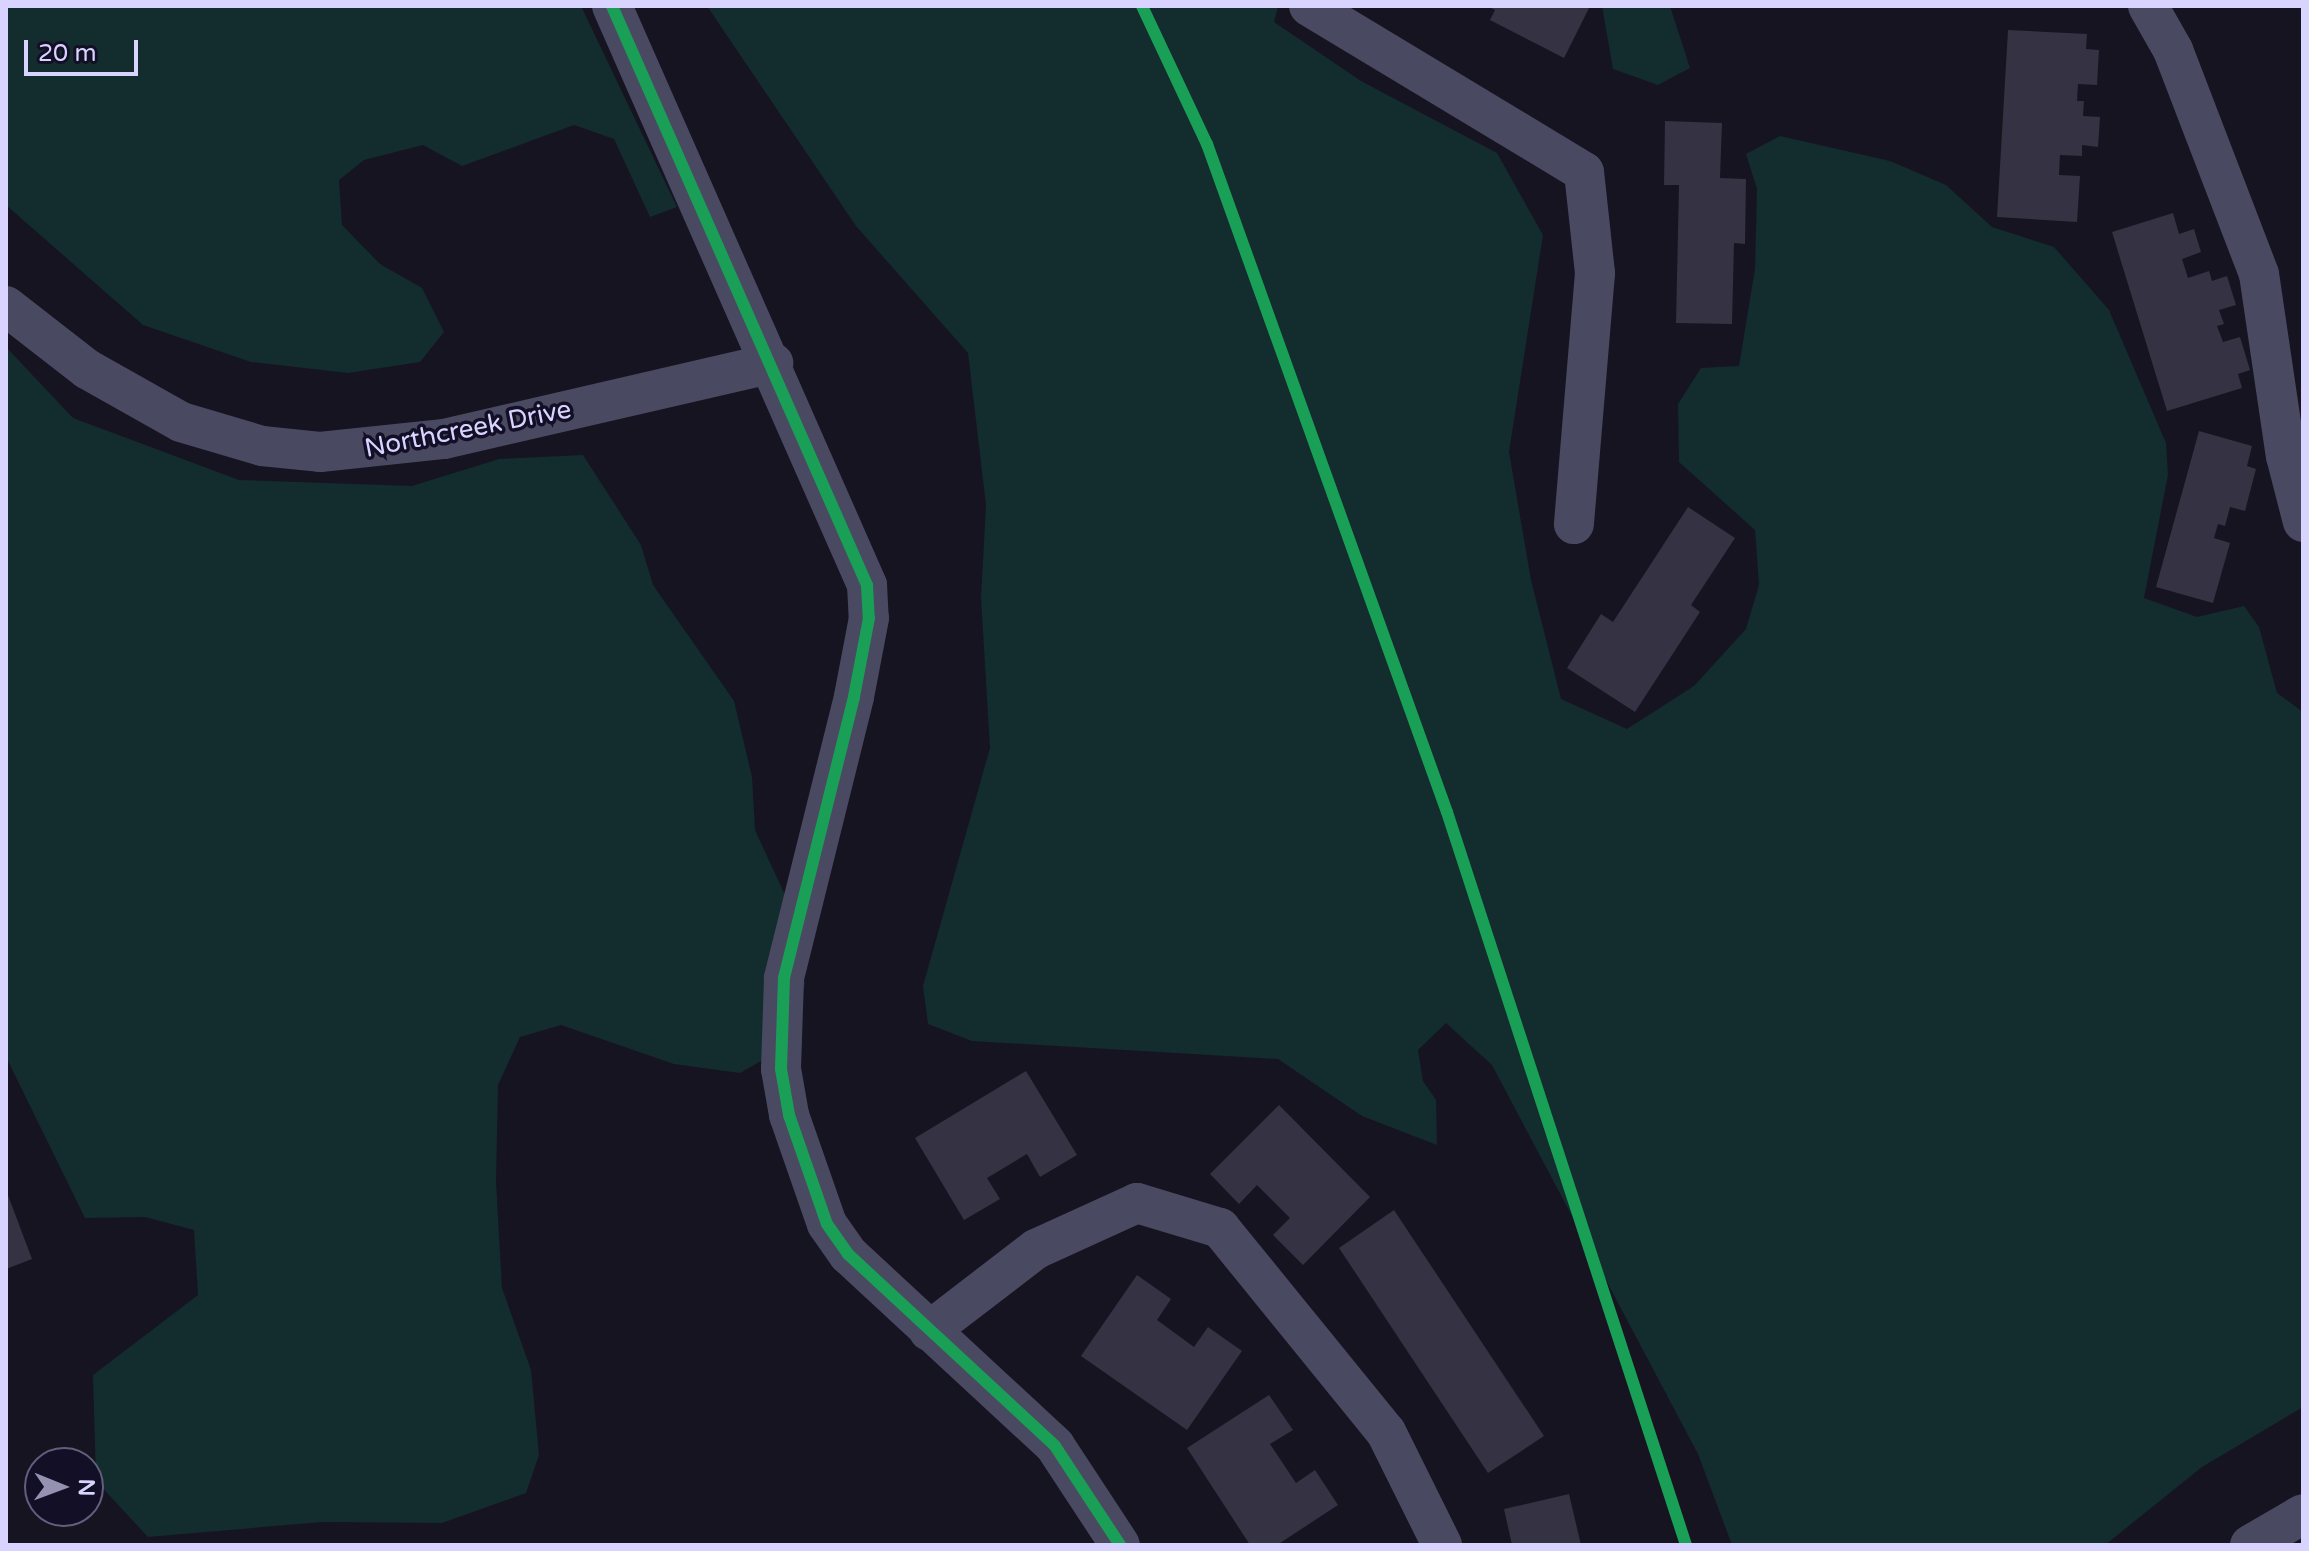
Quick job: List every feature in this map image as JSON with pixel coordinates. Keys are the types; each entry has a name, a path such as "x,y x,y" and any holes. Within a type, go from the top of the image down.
{"street":[{"path":"612,6 862,567 869,603 854,697 784,978 783,1089 827,1224 848,1254 1055,1446 1120,1545"},
{"path":"1309,6 1584,172 1595,273 1574,524"},
{"path":"2148,6 2173,50 2259,274 2286,456 2303,522"},
{"name":"Northcreek Drive","path":"6,306 87,369 181,422 262,446 320,452 444,439 773,363"},
{"path":"929,1331 1036,1249 1137,1203 1220,1228 1386,1432 1442,1545"},
{"path":"2250,1545 2303,1514"}],"green space":[{"path":"6,6 581,6 677,207 650,217 614,139 574,125 462,166 423,145 364,160 339,180 342,225 380,264 422,288 444,332 420,362 348,373 251,362 143,325 6,205"},
{"path":"707,6 1278,6 1274,22 1361,81 1497,153 1543,235 1509,452 1531,580 1561,699 1627,729 1694,686 1746,629 1759,585 1755,530 1679,462 1678,404 1701,368 1739,366 1755,269 1757,189 1746,154 1780,136 1890,161 1946,185 1992,227 2054,247 2109,310 2166,443 2168,475 2144,598 2197,617 2244,606 2259,627 2277,693 2303,712 2303,1407 2202,1467 2105,1545 1732,1545 1698,1454 1492,1065 1446,1023 1418,1050 1423,1081 1436,1100 1437,1145 1362,1116 1278,1059 972,1041 928,1024 923,986 990,748 981,598 986,505 968,353 856,226"},
{"path":"1602,6 1670,6 1690,68 1658,85 1613,69"},
{"path":"6,347 73,418 239,480 412,486 499,459 583,455 641,545 653,585 734,701 752,777 755,830 791,908 805,984 789,1045 740,1073 674,1064 561,1025 520,1037 498,1085 496,1182 502,1288 531,1370 539,1455 526,1493 442,1523 321,1522 148,1537 104,1490 104,1447 95,1447 93,1375 198,1295 194,1230 145,1217 85,1218 6,1057"}],"building":[{"path":"1487,6 1590,6 1564,58 1490,20 1495,10"},
{"path":"2008,30 2087,34 2086,49 2099,50 2097,85 2078,84 2077,101 2084,101 2083,116 2100,117 2098,147 2082,145 2082,156 2060,155 2059,175 2080,176 2077,222 1997,217"},
{"path":"1665,121 1722,123 1720,178 1746,179 1745,244 1734,243 1732,324 1676,323 1679,185 1664,185"},
{"path":"2173,213 2179,234 2194,229 2201,252 2182,259 2188,278 2209,271 2212,281 2227,276 2236,305 2219,310 2224,324 2217,326 2223,342 2240,337 2250,370 2238,374 2242,388 2167,411 2112,232"},
{"path":"2199,431 2252,446 2247,466 2256,469 2245,511 2230,507 2225,526 2218,524 2214,538 2230,543 2213,603 2156,587"},
{"path":"1688,507 1735,538 1691,605 1700,612 1635,712 1567,668 1601,614 1613,622"},
{"path":"1026,1071 1077,1155 1040,1177 1027,1154 987,1178 1000,1199 964,1220 915,1138"},
{"path":"1279,1105 1370,1197 1303,1265 1273,1235 1290,1218 1257,1185 1239,1204 1210,1174"},
{"path":"6,1190 32,1259 6,1269"},
{"path":"1394,1210 1544,1436 1488,1473 1339,1248"},
{"path":"1137,1275 1171,1299 1157,1320 1194,1347 1208,1327 1242,1351 1187,1430 1081,1356"},
{"path":"1269,1395 1293,1430 1270,1444 1296,1483 1315,1470 1338,1505 1277,1545 1250,1545 1187,1448"},
{"path":"1569,1494 1581,1545 1512,1545 1504,1509"}],"cycle path":[{"path":"612,6 867,585 869,618 854,697 784,978 781,1069 789,1115 827,1224 848,1254 1055,1446 1120,1545"},
{"path":"1142,6 1207,144 1447,812 1686,1545"}]}
